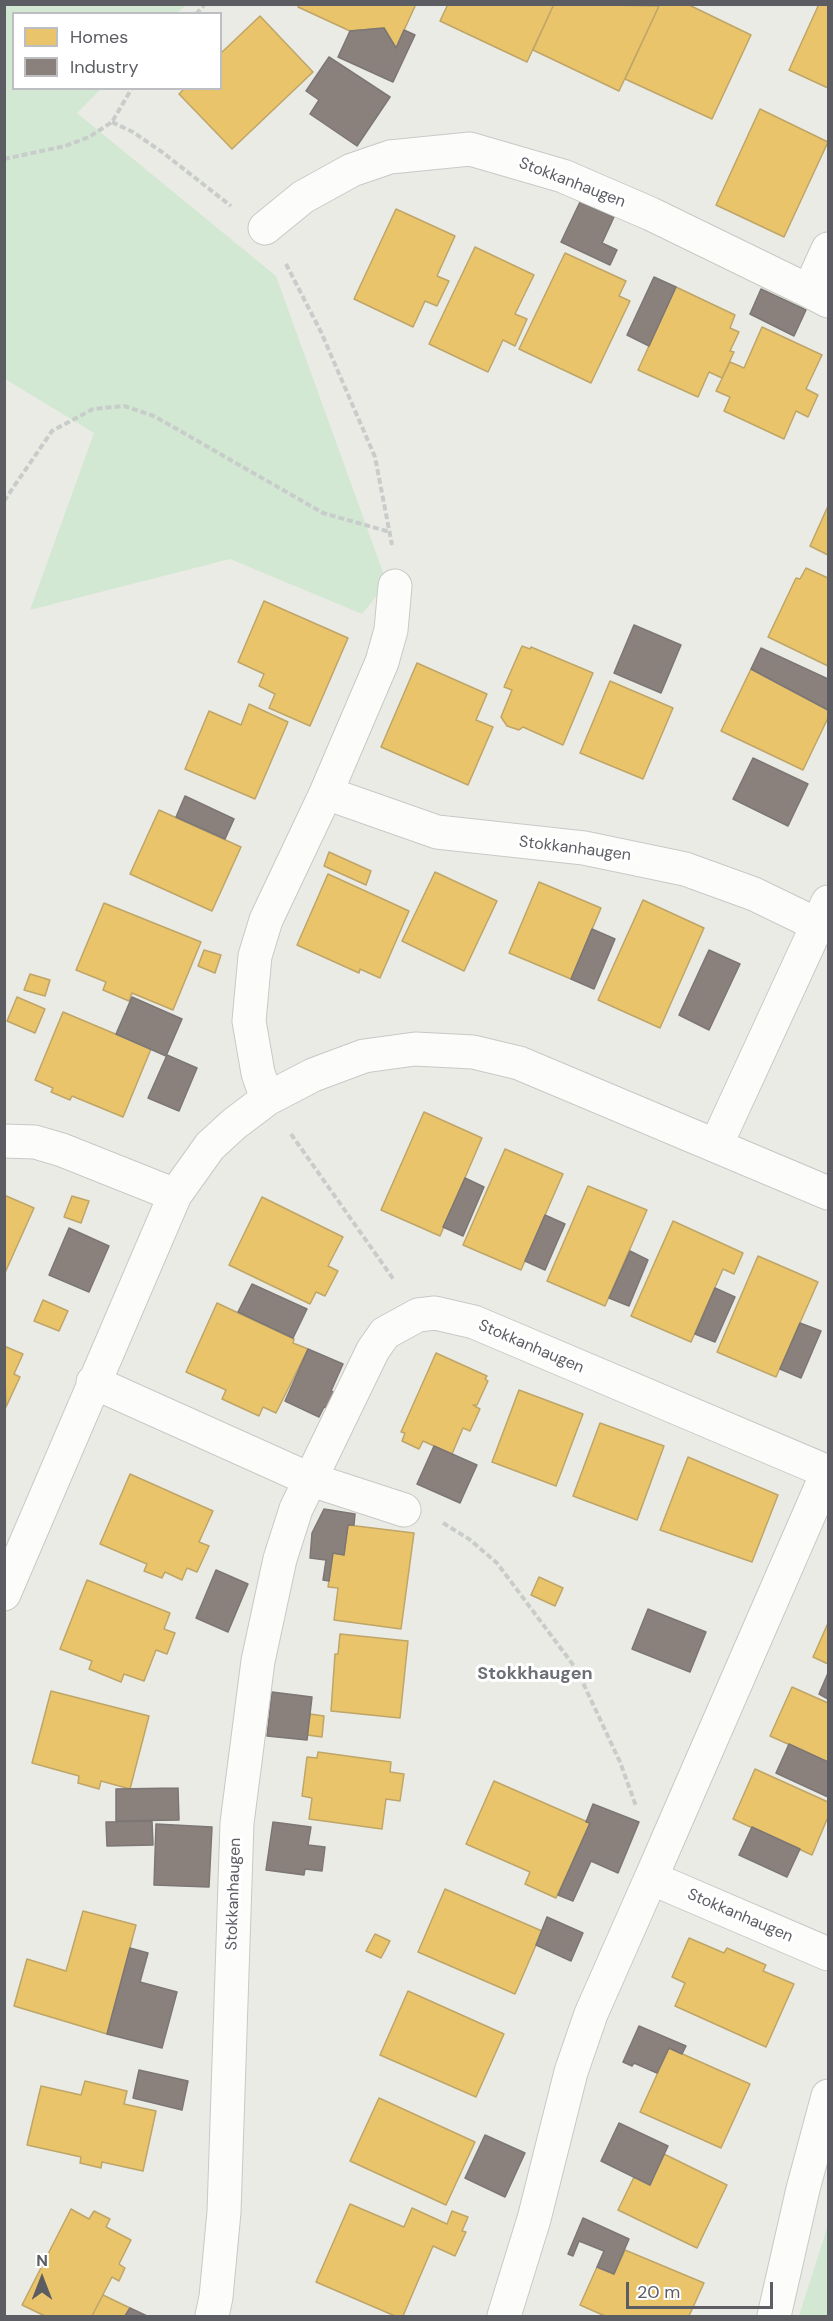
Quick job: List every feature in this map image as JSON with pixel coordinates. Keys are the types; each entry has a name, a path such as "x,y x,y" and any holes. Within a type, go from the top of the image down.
{"street":[{"name":"Stokkanhaugen","path":"265,228 303,198 352,170 390,157 470,149 563,176 651,214 819,296 828,249"},
{"path":"267,1099 258,1073 249,1021 255,956 266,920 326,793 382,662 391,630 395,586"},
{"name":"Stokkanhaugen","path":"326,793 438,832 584,848 685,869 754,894 823,913 716,1145"},
{"path":"4,1594 175,1195 210,1146 234,1124 267,1099 313,1075 364,1056 415,1049 473,1052 519,1063 828,1193"},
{"path":"4,1141 35,1142 62,1150 175,1195"},
{"name":"Stokkanhaugen","path":"212,2316 224,2212 237,1823 258,1661 266,1620 296,1509 373,1350 385,1333 418,1315 435,1313 474,1322 828,1472 750,1646 596,2004 571,2072 534,2219 504,2316"},
{"path":"93,1382 309,1479 404,1510"},
{"name":"Stokkanhaugen","path":"651,1878 828,1954"},
{"path":"774,2316 803,2189 828,2096"}],"path":[{"path":"4,159 65,147 89,137 112,122 131,90"},
{"path":"112,122 153,145 265,228 303,296 375,458 390,532 395,586"},
{"path":"4,501 52,431 93,409 124,406 154,416 323,513 390,532"},
{"path":"267,1099 418,1315"},
{"path":"404,1510 442,1522 469,1539 497,1563 577,1670 620,1762 643,1822 670,1836"}],"green space":[{"path":"5,5 186,5 178,12 12,12 12,90 100,90 77,113 276,276 387,583 362,614 230,559 30,610 94,433 5,379"},
{"path":"828,2225 828,2316 799,2316"}],"building: Homes":[{"path":"299,4 416,4 396,48 384,28 350,31 298,7"},
{"path":"448,4 554,4 527,62 440,21"},
{"path":"554,4 659,6 619,91 533,50"},
{"path":"660,4 687,4 751,35 712,119 625,79"},
{"path":"819,4 828,4 828,88 789,70"},
{"path":"260,16 313,72 232,149 179,94 183,90 222,90 222,52"},
{"path":"760,109 828,142 784,237 716,205"},
{"path":"396,209 455,236 437,276 449,281 437,306 425,301 413,327 354,299"},
{"path":"475,247 534,275 515,314 527,319 515,346 503,340 488,372 429,344"},
{"path":"565,253 626,281 619,296 630,301 591,383 519,349"},
{"path":"676,287 735,315 730,328 739,332 730,351 734,352 722,378 709,372 698,397 638,370"},
{"path":"762,327 822,355 806,389 818,395 808,417 796,411 784,439 724,411 730,397 716,391 730,362 744,368"},
{"path":"828,506 828,555 810,546"},
{"path":"806,568 828,578 828,666 768,637 796,578 800,579"},
{"path":"264,601 348,638 310,726 269,708 275,694 259,686 264,674 238,662"},
{"path":"522,646 530,649 531,647 593,673 563,745 523,727 519,730 507,726 501,717 512,690 504,687"},
{"path":"417,663 487,694 476,720 493,727 468,785 381,747"},
{"path":"751,669 828,710 828,718 803,770 721,731"},
{"path":"610,681 673,708 643,779 580,753"},
{"path":"249,704 288,722 255,799 185,769 209,711 241,725"},
{"path":"159,810 241,847 212,911 130,874"},
{"path":"329,852 371,871 366,885 324,866"},
{"path":"435,872 497,901 464,971 402,941"},
{"path":"328,874 409,911 380,978 360,969 359,973 297,945"},
{"path":"539,882 601,908 571,979 509,953"},
{"path":"643,900 704,928 660,1028 598,1000"},
{"path":"104,903 201,942 173,1010 132,993 129,1001 103,990 106,982 76,970"},
{"path":"204,950 221,955 215,973 198,966"},
{"path":"30,974 50,980 45,996 24,990"},
{"path":"17,997 45,1009 35,1033 7,1021"},
{"path":"63,1012 151,1049 123,1117 72,1096 70,1100 51,1092 53,1088 35,1080"},
{"path":"424,1112 482,1138 440,1236 381,1210"},
{"path":"505,1149 563,1174 521,1270 463,1245"},
{"path":"588,1186 647,1210 605,1306 547,1281"},
{"path":"4,1195 34,1208 4,1275"},
{"path":"72,1196 89,1201 81,1223 64,1217"},
{"path":"262,1197 343,1237 328,1266 338,1271 325,1296 316,1292 310,1304 229,1265"},
{"path":"673,1221 743,1253 734,1274 723,1269 691,1342 631,1316"},
{"path":"758,1256 818,1282 776,1377 717,1352"},
{"path":"43,1300 68,1311 59,1331 34,1321"},
{"path":"217,1303 294,1339 293,1343 308,1349 276,1413 263,1407 259,1416 222,1399 226,1390 186,1372"},
{"path":"4,1346 23,1354 14,1374 20,1377 6,1407"},
{"path":"436,1353 487,1376 485,1379 488,1381 477,1405 473,1405 480,1409 470,1431 463,1428 452,1454 423,1441 419,1449 402,1441 405,1433 401,1432"},
{"path":"519,1390 583,1414 556,1486 492,1462"},
{"path":"600,1423 664,1446 637,1520 573,1496"},
{"path":"688,1457 778,1495 752,1562 660,1530"},
{"path":"130,1474 213,1511 199,1542 209,1546 197,1572 187,1568 182,1580 165,1572 162,1578 144,1571 147,1564 100,1544"},
{"path":"348,1525 414,1533 401,1629 334,1620 338,1588 328,1587 333,1553 344,1555"},
{"path":"539,1577 563,1588 555,1606 531,1595"},
{"path":"87,1580 170,1613 164,1629 175,1633 167,1654 156,1650 144,1681 124,1674 121,1682 89,1669 92,1661 60,1649"},
{"path":"828,1623 828,1664 813,1657"},
{"path":"340,1634 408,1641 400,1718 331,1711 335,1654 338,1654"},
{"path":"792,1687 828,1703 828,1762 770,1736"},
{"path":"51,1691 149,1716 130,1789 101,1781 99,1789 78,1783 79,1776 32,1763"},
{"path":"310,1714 324,1716 322,1737 307,1735"},
{"path":"318,1752 391,1762 390,1772 404,1774 400,1801 386,1799 382,1829 309,1819 312,1798 302,1796 307,1757 317,1758"},
{"path":"755,1769 828,1802 828,1817 812,1855 733,1819"},
{"path":"494,1781 590,1823 556,1898 525,1884 530,1872 466,1844"},
{"path":"445,1889 542,1931 515,1994 418,1952"},
{"path":"83,1911 136,1925 107,2034 14,2006 27,1959 66,1971"},
{"path":"375,1934 390,1941 381,1958 366,1951"},
{"path":"689,1938 724,1953 727,1948 766,1965 763,1971 794,1984 766,2047 675,2006 685,1983 672,1977"},
{"path":"408,1991 504,2034 476,2097 380,2055"},
{"path":"669,2048 750,2084 721,2148 640,2112"},
{"path":"85,2081 127,2091 124,2104 156,2111 143,2171 102,2162 101,2168 80,2163 81,2157 27,2145 41,2086 81,2095"},
{"path":"379,2098 475,2142 446,2205 350,2161"},
{"path":"664,2154 727,2185 697,2248 618,2210 634,2177 650,2185"},
{"path":"350,2204 404,2227 412,2208 447,2224 452,2211 468,2217 462,2231 466,2232 455,2256 433,2246 403,2316 395,2316 316,2282"},
{"path":"71,2209 89,2219 94,2211 110,2219 106,2227 131,2240 119,2264 125,2268 119,2281 112,2277 92,2316 45,2316 22,2305"},
{"path":"625,2250 704,2283 689,2316 605,2316 580,2305 597,2267 614,2274"},
{"path":"103,2295 130,2308 125,2316 92,2316"}],"building: Industry":[{"path":"384,28 396,48 404,30 415,35 393,82 338,57 350,31"},
{"path":"329,57 390,97 357,146 310,114 319,100 306,91"},
{"path":"580,202 614,217 602,243 617,250 610,265 561,242"},
{"path":"654,277 676,287 649,346 627,335"},
{"path":"761,289 806,310 794,336 750,314"},
{"path":"634,625 681,645 661,693 614,673"},
{"path":"761,648 828,679 828,710 751,669"},
{"path":"753,758 808,784 788,826 733,799"},
{"path":"185,796 234,819 225,839 176,817"},
{"path":"592,929 615,939 594,989 571,979"},
{"path":"709,950 740,964 709,1030 679,1015"},
{"path":"132,997 182,1019 166,1056 116,1034"},
{"path":"167,1055 197,1068 179,1111 148,1098"},
{"path":"465,1178 484,1187 463,1236 443,1227"},
{"path":"545,1215 565,1224 545,1270 525,1261"},
{"path":"69,1228 109,1246 89,1292 49,1275"},
{"path":"630,1251 648,1260 629,1306 609,1298"},
{"path":"252,1284 307,1309 293,1338 238,1312"},
{"path":"715,1288 735,1297 715,1342 695,1334"},
{"path":"800,1323 821,1331 801,1378 780,1369"},
{"path":"308,1349 343,1364 331,1391 336,1393 329,1409 324,1407 319,1417 285,1401"},
{"path":"434,1446 477,1465 460,1503 417,1484"},
{"path":"324,1509 355,1514 354,1525 348,1525 344,1555 333,1553 329,1581 323,1580 326,1560 310,1558 312,1533"},
{"path":"216,1570 248,1584 228,1632 196,1618"},
{"path":"648,1609 706,1632 690,1672 632,1649"},
{"path":"828,1673 828,1699 819,1694"},
{"path":"272,1692 312,1697 307,1740 267,1736"},
{"path":"789,1744 828,1762 828,1797 776,1773"},
{"path":"178,1788 179,1820 116,1821 116,1789"},
{"path":"593,1804 639,1822 618,1873 591,1861 573,1901 558,1895 590,1823 586,1822"},
{"path":"152,1821 153,1845 107,1846 106,1822"},
{"path":"273,1822 311,1827 308,1845 325,1847 322,1871 305,1869 304,1875 266,1870"},
{"path":"156,1824 212,1827 209,1887 154,1885"},
{"path":"752,1827 800,1849 787,1877 739,1855"},
{"path":"547,1917 583,1933 571,1961 536,1945"},
{"path":"130,1948 148,1953 140,1982 177,1992 162,2048 107,2034"},
{"path":"639,2026 686,2046 682,2054 669,2048 657,2073 634,2063 632,2066 623,2062"},
{"path":"139,2070 188,2081 182,2110 133,2098"},
{"path":"619,2123 668,2146 650,2185 601,2161"},
{"path":"485,2135 525,2153 505,2197 465,2178"},
{"path":"583,2218 629,2239 614,2274 597,2267 604,2251 579,2241 573,2256 568,2254"},
{"path":"130,2308 147,2316 125,2316"}],"district":[{"name":"Stokkhaugen","path":"535,1674"}]}
